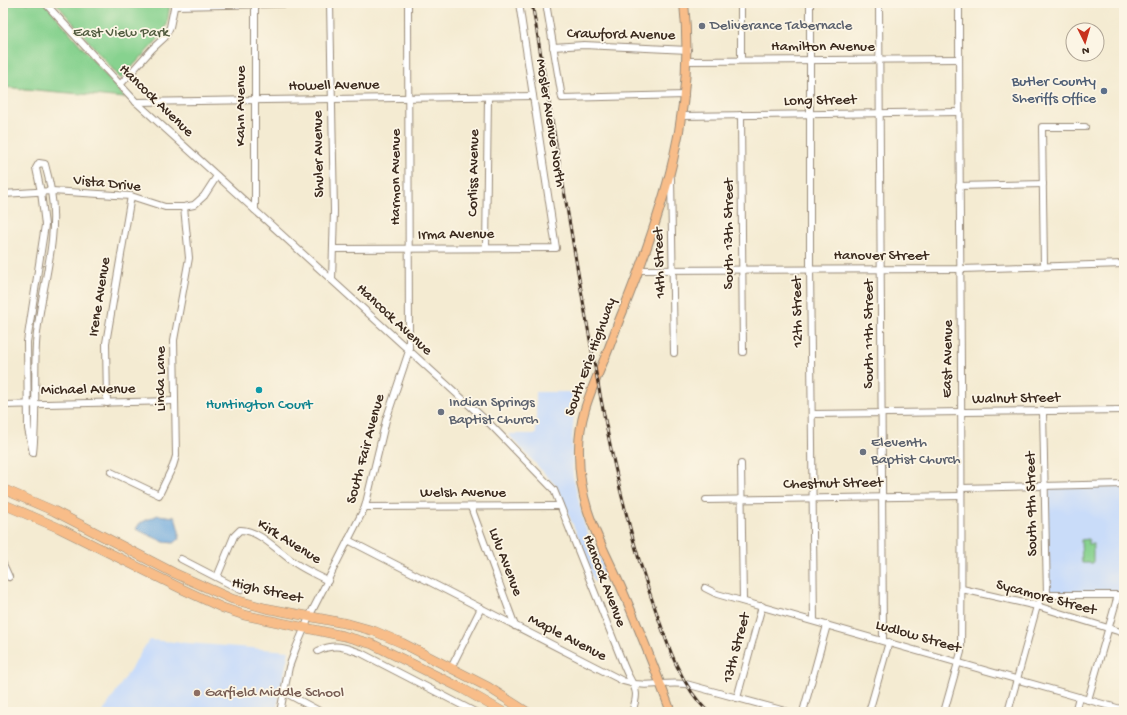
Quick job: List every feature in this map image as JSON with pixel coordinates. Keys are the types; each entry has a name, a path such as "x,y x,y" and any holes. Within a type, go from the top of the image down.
{"highway":[{"name":"High Street","path":"3,490 54,511 211,591 250,604 310,615 374,631 402,642 488,687 527,712"},
{"name":"High Street","path":"3,504 59,528 223,608 244,615 372,644 398,655 503,712"}],"main road":[{"name":"South Erie Highway","path":"670,712 623,591 591,523 583,496 579,461 580,428 587,400 655,227 670,174 682,116 688,61 684,3"}],"street":[{"name":"Hancock Avenue","path":"45,3 136,102 490,424 554,490 624,666 633,684 637,696 632,712"},
{"path":"120,85 152,49 165,37 170,27 174,5 323,3"},
{"name":"Shuler Avenue","path":"330,3 333,250 332,280"},
{"name":"Harmon Avenue","path":"408,3 409,351"},
{"name":"Mosler Avenue North","path":"519,3 556,248"},
{"path":"546,3 562,98 684,95"},
{"path":"741,3 741,60"},
{"name":"12th Street","path":"810,3 809,115 812,414 811,498 814,621"},
{"name":"South 11th Street","path":"869,712 886,641 882,497 882,269 879,3"},
{"name":"East Avenue","path":"944,712 961,652 962,589 960,413 962,268 959,186 959,3"},
{"name":"Kahn Avenue","path":"255,4 255,210"},
{"name":"Crawford Avenue","path":"554,47 584,45 688,50"},
{"name":"Hamilton Avenue","path":"688,61 959,59"},
{"name":"Howell Avenue","path":"136,102 488,98 533,96"},
{"name":"Corliss Avenue","path":"486,248 488,98"},
{"name":"Long Street","path":"682,116 959,112"},
{"name":"South 13th Street","path":"741,115 743,352"},
{"path":"1044,266 1042,127 1085,127"},
{"path":"39,163 45,164 52,191 52,238 38,323 34,405 36,426 33,453 28,428 27,405 28,334 44,230 41,192 36,168 39,163"},
{"name":"14th Street","path":"670,174 673,237 674,353"},
{"name":"Vista Drive","path":"3,194 52,191 130,196 165,207 184,207 194,205 204,196 217,176"},
{"path":"959,186 1043,184"},
{"name":"Irene Avenue","path":"107,403 106,343 130,196"},
{"name":"Linda Lane","path":"111,472 159,495 173,466 176,456 174,340 189,258 184,207"},
{"name":"Irma Avenue","path":"333,250 556,248"},
{"name":"Hanover Street","path":"639,270 673,271 810,268 882,269 1124,264"},
{"name":"South Fair Avenue","path":"280,712 289,667 304,628 365,507 386,420 409,351"},
{"name":"Michael Avenue","path":"3,405 174,401"},
{"name":"Walnut Street","path":"812,414 1124,410"},
{"name":"South 9th Street","path":"1044,412 1047,595"},
{"path":"741,464 743,601"},
{"path":"961,488 1124,484"},
{"name":"Chestnut Street","path":"706,500 742,498 961,496"},
{"name":"Welsh Avenue","path":"365,507 560,506"},
{"name":"Lulu Avenue","path":"471,507 515,626"},
{"name":"Kirk Avenue","path":"217,577 234,536 240,530 248,530 273,546 295,564 328,581"},
{"name":"Maple Avenue","path":"348,540 515,626 614,676 633,684 643,686 670,682 686,684 789,712"},
{"path":"181,559 241,590"},
{"path":"3,564 9,577"},
{"name":"Ludlow Street","path":"705,588 717,594 1124,710"},
{"name":"Sycamore Street","path":"962,589 1037,606 1124,633"},
{"path":"1008,712 1018,680 1037,606 1041,598 1047,595 1121,595 1108,628 1088,700"},
{"name":"13th Street","path":"737,698 762,606"},
{"path":"451,668 481,608"},
{"path":"803,712 827,625"},
{"path":"318,651 328,646 343,646 361,653 475,712"},
{"path":"614,676 624,666"},
{"path":"284,692 321,712"},
{"path":"1075,712 1079,697"}],"shaded area":[{"path":"536,392 575,392 572,446 573,476 585,527 609,576 594,582 580,541 556,486 508,434 536,434"},
{"path":"1124,484 1124,595 1047,595 1045,487"},
{"name":"Garfield Middle School","path":"149,640 289,651 276,712 103,712"}],"green space":[{"path":"3,3 45,3 125,98 3,87"},
{"name":"East View Park","path":"56,3 170,3 167,25 161,36 121,79"},
{"path":"1089,539 1089,544 1093,544 1093,563 1082,563 1081,540"}],"water":[{"path":"158,515 175,517 179,531 179,539 174,543 164,542 136,529 140,523"}],"railway":[{"path":"532,3 595,368 611,451 631,533 643,574 671,653 690,690 708,712"}],"place":[{"name":"Deliverance Tabernacle","path":"702,26"},
{"name":"Butler County Sheriffs Office","path":"1104,91"},
{"name":"Huntington Court","path":"259,390"},
{"name":"Indian Springs Baptist Church","path":"441,412"},
{"name":"Eleventh Baptist Church","path":"863,452"},
{"name":"Garfield Middle School","path":"197,693"}]}
